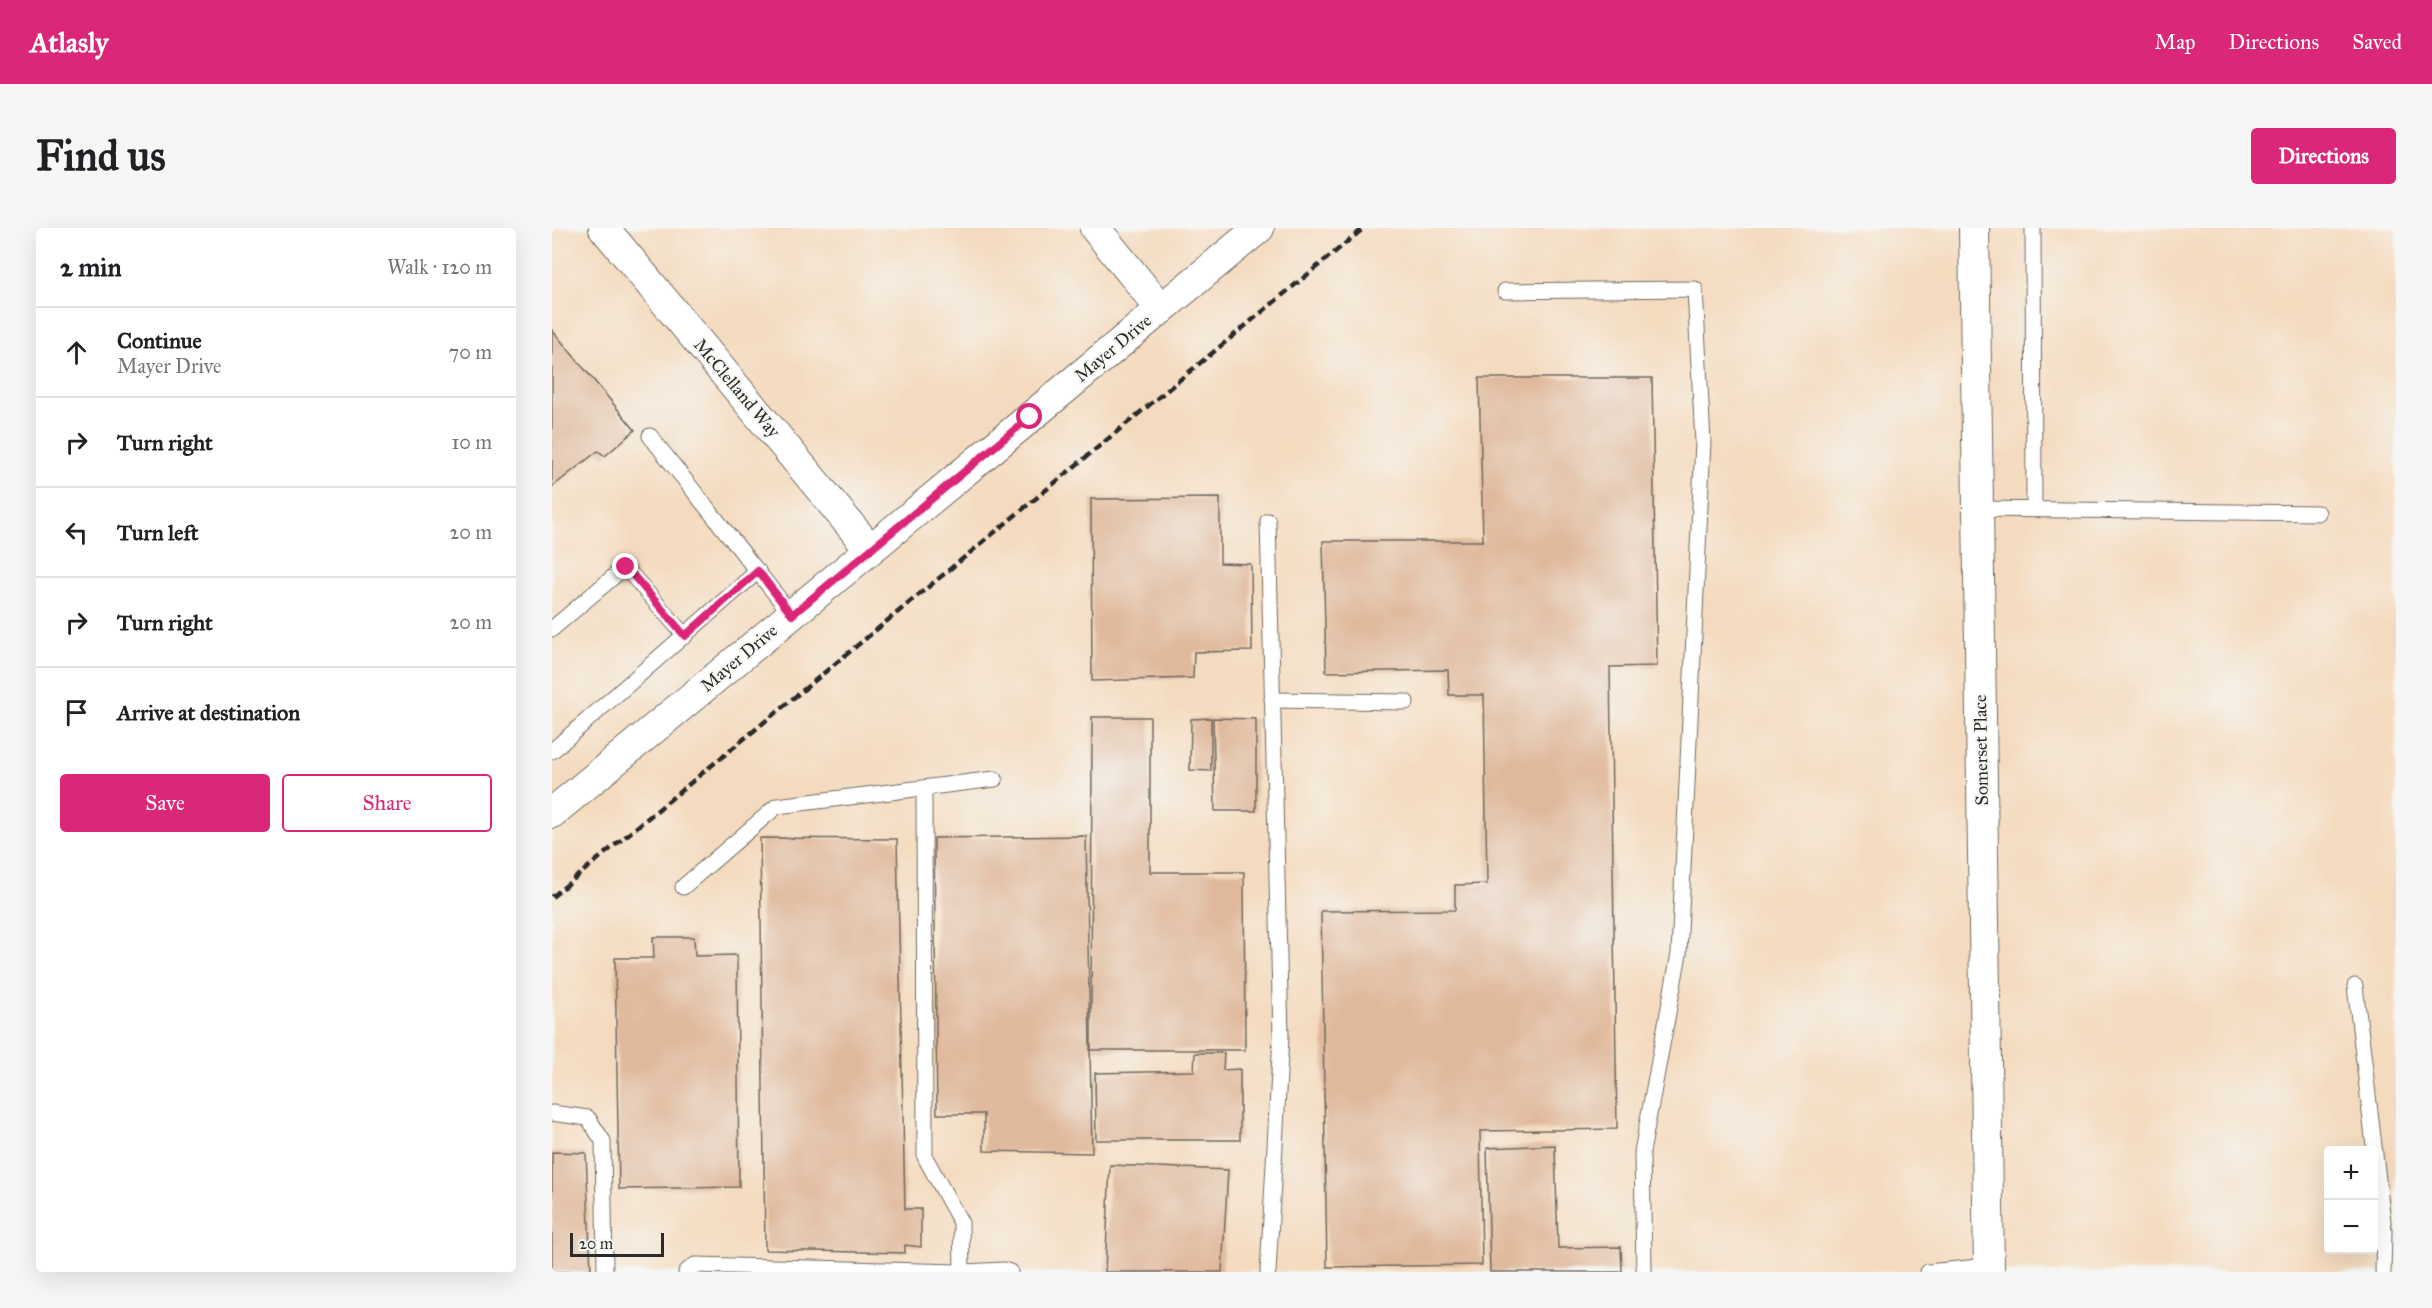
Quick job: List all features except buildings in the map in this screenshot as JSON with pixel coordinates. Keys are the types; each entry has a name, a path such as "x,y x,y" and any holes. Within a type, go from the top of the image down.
{"street":[{"name":"McClelland Way","path":"604,228 870,549"},
{"path":"1095,228 1161,309"},
{"name":"Mayer Drive","path":"552,813 1259,228"},
{"name":"Somerset Place","path":"1974,228 1989,1269"}],"lane":[{"path":"2033,228 2034,509"},
{"path":"1505,291 1695,289 1703,442 1679,954 1642,1152 1644,1272"},
{"path":"650,436 792,615"},
{"path":"1977,508 2318,513"},
{"path":"1268,521 1281,1037 1269,1272"},
{"path":"552,629 626,567 685,636"},
{"path":"552,750 758,571"},
{"path":"1272,700 1406,702"},
{"path":"683,887 777,806 996,779"},
{"path":"924,788 925,1157 961,1223 962,1272"},
{"path":"2355,986 2384,1230 2383,1272"},
{"path":"552,1113 588,1118 603,1142 605,1272"},
{"path":"686,1272 695,1265 962,1272 1004,1270 1010,1272"},
{"path":"1928,1272 1989,1269"}],"railway":[{"path":"552,897 1364,228"}],"route":[{"path":"626,567 685,636 758,571 792,615 1030,417"}]}
